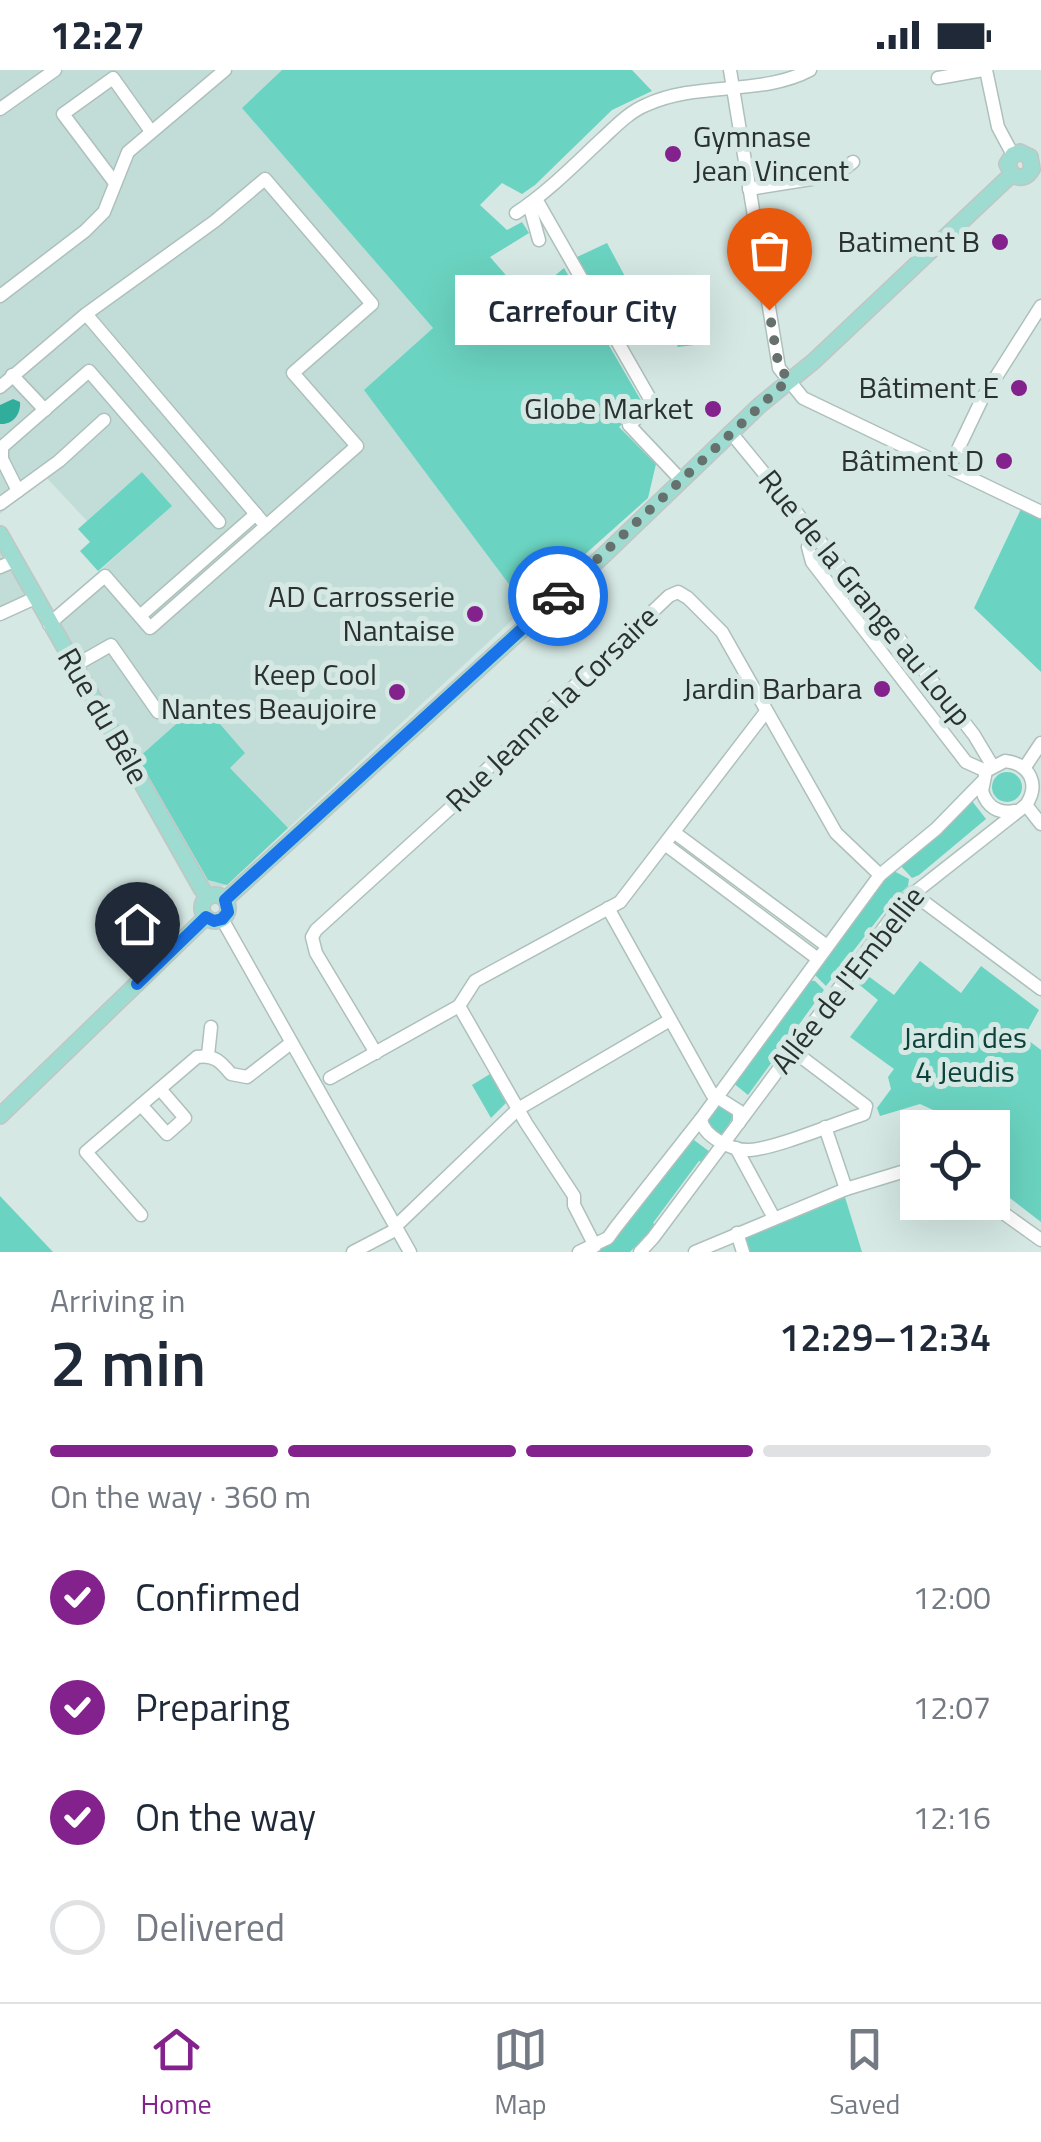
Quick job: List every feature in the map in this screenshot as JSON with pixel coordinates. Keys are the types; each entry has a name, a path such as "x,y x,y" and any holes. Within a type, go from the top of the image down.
{"main road":[{"path":"225,900 605,554 789,379 814,361 1012,174 1008,164 1028,153"},
{"name":"Rue du Bêle","path":"1,537 7,564 35,598 207,898"},
{"path":"0,1116 214,918 228,912 225,900 218,895 207,898 202,906 214,918"}],"street":[{"path":"0,109 55,70"},
{"path":"0,296 104,212 128,152 225,70"},
{"path":"730,70 779,368 803,398 1041,512"},
{"path":"516,213 635,111 658,100 789,79 810,70"},
{"path":"938,78 984,70 998,128 1028,153"},
{"path":"115,183 63,114 114,78 150,130"},
{"path":"749,189 836,175 854,162"},
{"path":"0,388 86,314 265,179 372,304 293,373 358,446 150,628 105,576 49,624"},
{"path":"532,202 538,240"},
{"path":"532,202 653,404 629,425 680,480"},
{"path":"949,468 982,399 1041,306"},
{"path":"86,314 266,526"},
{"path":"18,491 0,452 89,371 219,522"},
{"path":"12,375 44,410"},
{"path":"0,504 59,461 104,420"},
{"name":"Rue de la Grange au Loup","path":"732,434 974,735 987,773 982,791 990,806 1006,812 1021,808 1041,824"},
{"path":"140,616 256,514"},
{"path":"816,534 808,547 812,562 966,762 987,773 1005,761 1025,767"},
{"name":"Rue Jeanne la Corsaire","path":"376,1053 316,953 312,938 316,930 478,782 669,596 678,592 722,632 836,834 880,874"},
{"path":"0,614 35,598"},
{"path":"74,666 111,645 158,712"},
{"path":"330,1078 459,1006 475,981 629,893 765,713"},
{"path":"1025,767 1041,743"},
{"path":"1021,808 1033,786 1025,767"},
{"name":"Allée de l'Embellie","path":"580,1252 608,1238 701,1120 880,874 936,829 987,773"},
{"name":"Allée de l'Embellie","path":"640,1252 731,1145 739,1123 851,968 912,893 1021,808"},
{"path":"675,833 828,946"},
{"path":"666,845 818,959"},
{"path":"912,893 1041,990"},
{"path":"608,908 712,1094 739,1111 739,1123"},
{"path":"214,918 291,1042 410,1252"},
{"path":"459,1006 518,1110 574,1196 574,1205 595,1246"},
{"path":"353,1252 396,1228 518,1110 670,1020"},
{"path":"208,1055 211,1027"},
{"path":"141,1215 86,1152 198,1057 218,1059 231,1074 247,1077 291,1042"},
{"path":"701,1120 706,1133 731,1145 756,1149 864,1114 866,1106 792,1050"},
{"path":"142,1105 167,1134 186,1118 160,1089"},
{"path":"825,1127 846,1190"},
{"path":"731,1145 774,1218"},
{"path":"695,1252 846,1190 900,1173"},
{"path":"1010,1217 1041,1240"},
{"path":"738,1233 743,1252"}],"shaded area":[{"path":"0,70 282,70 243,107 433,328 365,390 526,607 227,885 194,895 42,623 171,506 142,472 87,521 44,475 0,514"},
{"path":"13,399 20,402 18,414 9,423 0,424 0,405"},
{"path":"0,545 32,606 0,620"}],"green space":[{"path":"282,70 632,70 652,91 612,110 522,194 502,183 480,205 507,230 522,222 529,233 490,257 527,299 564,268 643,404 619,427 656,464 648,498 526,607 364,390 433,328 242,108"},
{"path":"607,243 634,293 609,311 577,257"},
{"path":"671,280 694,345 678,347 647,297"},
{"path":"142,472 172,506 98,571 80,551 90,542 78,529"},
{"path":"1021,509 1041,518 1041,672 974,608"},
{"path":"201,702 245,753 230,768 288,828 227,885 208,880 138,758"},
{"path":"1007,772 1018,776 1022,787 1018,798 1007,802 996,798 992,787 996,776"},
{"path":"972,801 986,819 912,878 899,864"},
{"path":"892,870 909,879 908,886 826,986 813,973"},
{"name":"Jardin des 4 Jeudis","path":"920,961 961,993 981,966 1039,1010 1024,1037 1041,1050 1041,1222 1010,1198 1010,1110 933,1110 920,1104 880,1116 877,1108 891,1089 888,1077 894,1069 850,1037 878,1000 856,982 864,973 894,995"},
{"path":"808,980 824,990 748,1095 732,1082"},
{"path":"490,1074 506,1103 491,1118 472,1085"},
{"path":"718,1104 732,1111 733,1117 718,1136 705,1118"},
{"path":"690,1137 710,1152 653,1223 656,1225 630,1252 593,1252"},
{"path":"844,1194 862,1252 748,1252 743,1235"},
{"path":"0,1196 53,1252 0,1252"}],"way so far":[{"path":"558,596 789,379 779,368 769,310"}],"place":[{"name":"Gymnase Jean Vincent","path":"673,154"},
{"name":"Batiment B","path":"1000,242"},
{"name":"Carrefour City","path":"769,310"},
{"name":"Bâtiment E","path":"1019,388"},
{"name":"Globe Market","path":"713,409"},
{"name":"Bâtiment D","path":"1004,461"},
{"name":"AD Carrosserie Nantaise","path":"475,614"},
{"name":"Jardin Barbara","path":"882,689"},
{"name":"Keep Cool Nantes Beaujoire","path":"397,692"}],"route":[{"path":"137,984 206,917 222,919 228,912 225,900 558,596"}]}
